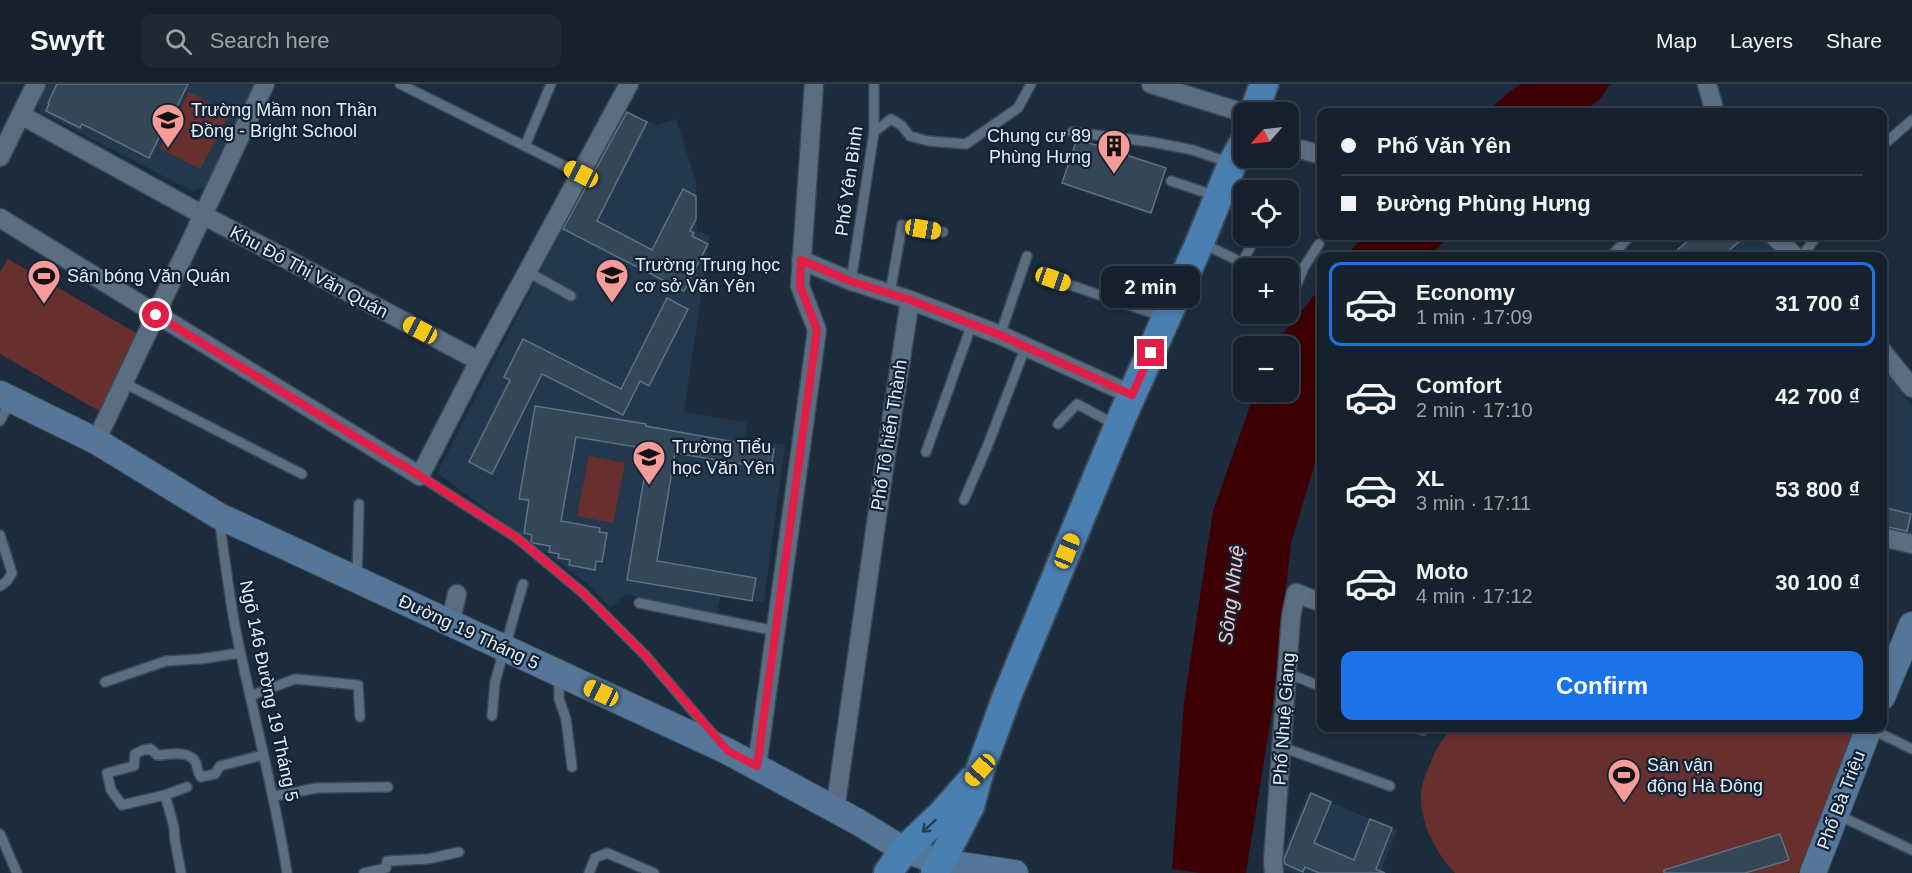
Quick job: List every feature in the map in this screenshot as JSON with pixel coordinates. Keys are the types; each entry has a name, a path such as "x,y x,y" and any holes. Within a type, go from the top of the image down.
{"main road":[{"path":"1258,102 1264,84"},
{"path":"938,867 970,806 980,770 1007,696 1132,395 1233,164"},
{"path":"888,873 904,850 942,814 980,770"}],"street":[{"path":"0,158 36,84"},
{"path":"96,441 265,84"},
{"path":"0,219 420,476 479,361 629,84"},
{"path":"757,766 817,330 800,286 814,84"},
{"path":"1151,84 1233,110"},
{"path":"1707,84 1714,108"},
{"name":"Khu Đô Thị Văn Quán","path":"21,115 203,215 479,361"},
{"path":"1299,150 1317,154"},
{"path":"1778,240 1791,252"},
{"path":"801,260 850,281 910,300 1000,335 1132,395"},
{"name":"Phố Tô hiến Thành","path":"835,810 910,300"},
{"path":"1887,357 1912,388"},
{"name":"Đường 19 Tháng 5","path":"4,405 96,441 219,516 728,751 938,867 1015,873"},
{"path":"1887,538 1912,544"},
{"name":"Phố Nhuệ Giang","path":"1274,873 1287,673 1296,593 1317,601"},
{"path":"450,624 457,594"},
{"path":"1887,682 1912,625"},
{"name":"Phố Bà Triệu","path":"1813,873 1867,732"}],"lane":[{"path":"400,84 581,174"},
{"path":"525,146 551,84"},
{"name":"Phố Yên Bình","path":"850,281 874,132 874,84"},
{"path":"874,132 891,119 901,125 910,136 928,141 966,144 1018,108 1031,84"},
{"path":"1887,142 1912,120"},
{"path":"1072,132 1183,148 1233,153"},
{"path":"1171,181 1218,197"},
{"path":"890,293 902,225 944,232"},
{"path":"1615,252 1626,240"},
{"path":"1200,242 1233,258"},
{"path":"1299,279 1319,244"},
{"path":"1000,335 1028,256"},
{"path":"528,272 571,296"},
{"path":"1053,279 1166,318"},
{"path":"926,452 972,324"},
{"path":"963,500 987,447 1026,346"},
{"path":"124,383 302,474"},
{"path":"1058,424 1077,404 1119,426"},
{"path":"420,476 517,538 583,593 645,655 728,751"},
{"path":"357,580 359,504"},
{"name":"Ngõ 146 Đường 19 Tháng 5","path":"219,516 240,653 262,755 274,796 287,873"},
{"path":"0,535 12,573 7,582 0,586"},
{"path":"492,716 495,682 523,584"},
{"path":"639,603 776,631"},
{"path":"105,682 166,661 240,653"},
{"path":"1287,673 1317,685"},
{"path":"559,674 560,699 566,719 572,766"},
{"path":"250,696 296,680 358,685 360,717"},
{"path":"1877,732 1912,749"},
{"path":"1282,747 1390,786"},
{"path":"187,788 122,805 111,790 106,774 134,766 135,754 150,749 157,755 177,753 191,758 201,777 215,774 220,766 262,755"},
{"path":"274,796 317,788 388,787"},
{"path":"165,795 174,827 181,873"},
{"path":"1835,814 1912,850"},
{"path":"0,834 17,873"},
{"path":"364,873 386,868 387,861 428,859 459,852"},
{"path":"589,873 595,858 608,853 654,873"}],"shaded area":[{"name":"Trường Mầm non Thần Đồng - Bright School","path":"46,84 254,84 207,186 192,191 40,112 37,103"},
{"path":"189,92 230,113 200,169 160,148"},
{"path":"623,110 656,125 676,119 696,181 697,231 710,235 684,412 747,423 745,438 785,445 764,602 721,596 716,614 626,594 610,608 587,583 437,473"},
{"path":"1687,240 1766,240 1778,252 1674,252"},
{"name":"Sân bóng Văn Quán","path":"8,259 145,338 106,415 0,354 0,272"},
{"path":"1887,374 1912,406 1912,539 1887,532"},
{"path":"589,456 625,463 613,523 577,516"},
{"name":"Sân vận động Hà Đông","path":"1449,732 1856,732 1798,873 1455,873 1430,837 1421,805 1423,782 1443,739"},
{"path":"1308,793 1397,830 1380,873 1293,873 1280,868 1280,860"}],"water":[{"path":"1521,84 1610,84 1601,98 1589,108 1491,108"},
{"path":"1360,240 1446,240 1433,252 1349,252"},
{"name":"Sông Nhuệ","path":"1317,292 1317,456 1291,543 1272,711 1246,873 1200,873 1172,869 1184,702 1213,511 1251,402 1299,402 1299,336 1281,336 1291,324 1299,324 1299,314"}],"building":[{"path":"57,84 188,84 149,158 82,124 80,128 46,111"},
{"path":"627,112 647,122 597,221 652,250 683,189 696,196 696,219 690,231 694,233 692,236 708,244 684,291 563,229"},
{"name":"Chung cư 89 Phùng Hưng","path":"1077,139 1166,168 1151,213 1062,183"},
{"path":"1689,240 1741,240 1727,252 1675,252"},
{"path":"667,298 688,309 649,386 640,381 623,415 542,374 492,474 469,462 510,380 504,377 523,339 621,389"},
{"path":"535,406 646,424 646,426 774,449 771,469 675,453 657,561 756,578 752,601 627,580 649,449 576,437 561,521 600,528 599,532 607,533 602,562 596,561 595,570 569,565 570,560 558,558 559,554 549,552 550,546 533,543 532,535 524,533 529,500 519,499"},
{"path":"1887,508 1911,514 1907,531 1887,527"},
{"path":"1311,793 1331,802 1314,843 1354,860 1370,819 1392,828 1376,869 1385,873 1319,873 1305,867 1303,872 1285,864 1284,859"},
{"path":"1780,834 1789,860 1745,873 1664,873 1664,870"}],"place":[{"name":"Trường Mầm non Thần Đồng - Bright School","path":"168,149"},
{"name":"Chung cư 89 Phùng Hưng","path":"1114,175"},
{"name":"Trường Trung học cơ sở Văn Yên","path":"612,304"},
{"name":"Sân bóng Văn Quán","path":"44,305"},
{"name":"Trường Tiểu học Văn Yên","path":"649,486"},
{"name":"Sân vận động Hà Đông","path":"1624,804"}],"route":[{"path":"156,315 517,538 583,593 645,655 728,751 757,766 817,330 800,286 801,260 850,281 910,300 1000,335 1132,395 1151,353"}]}
